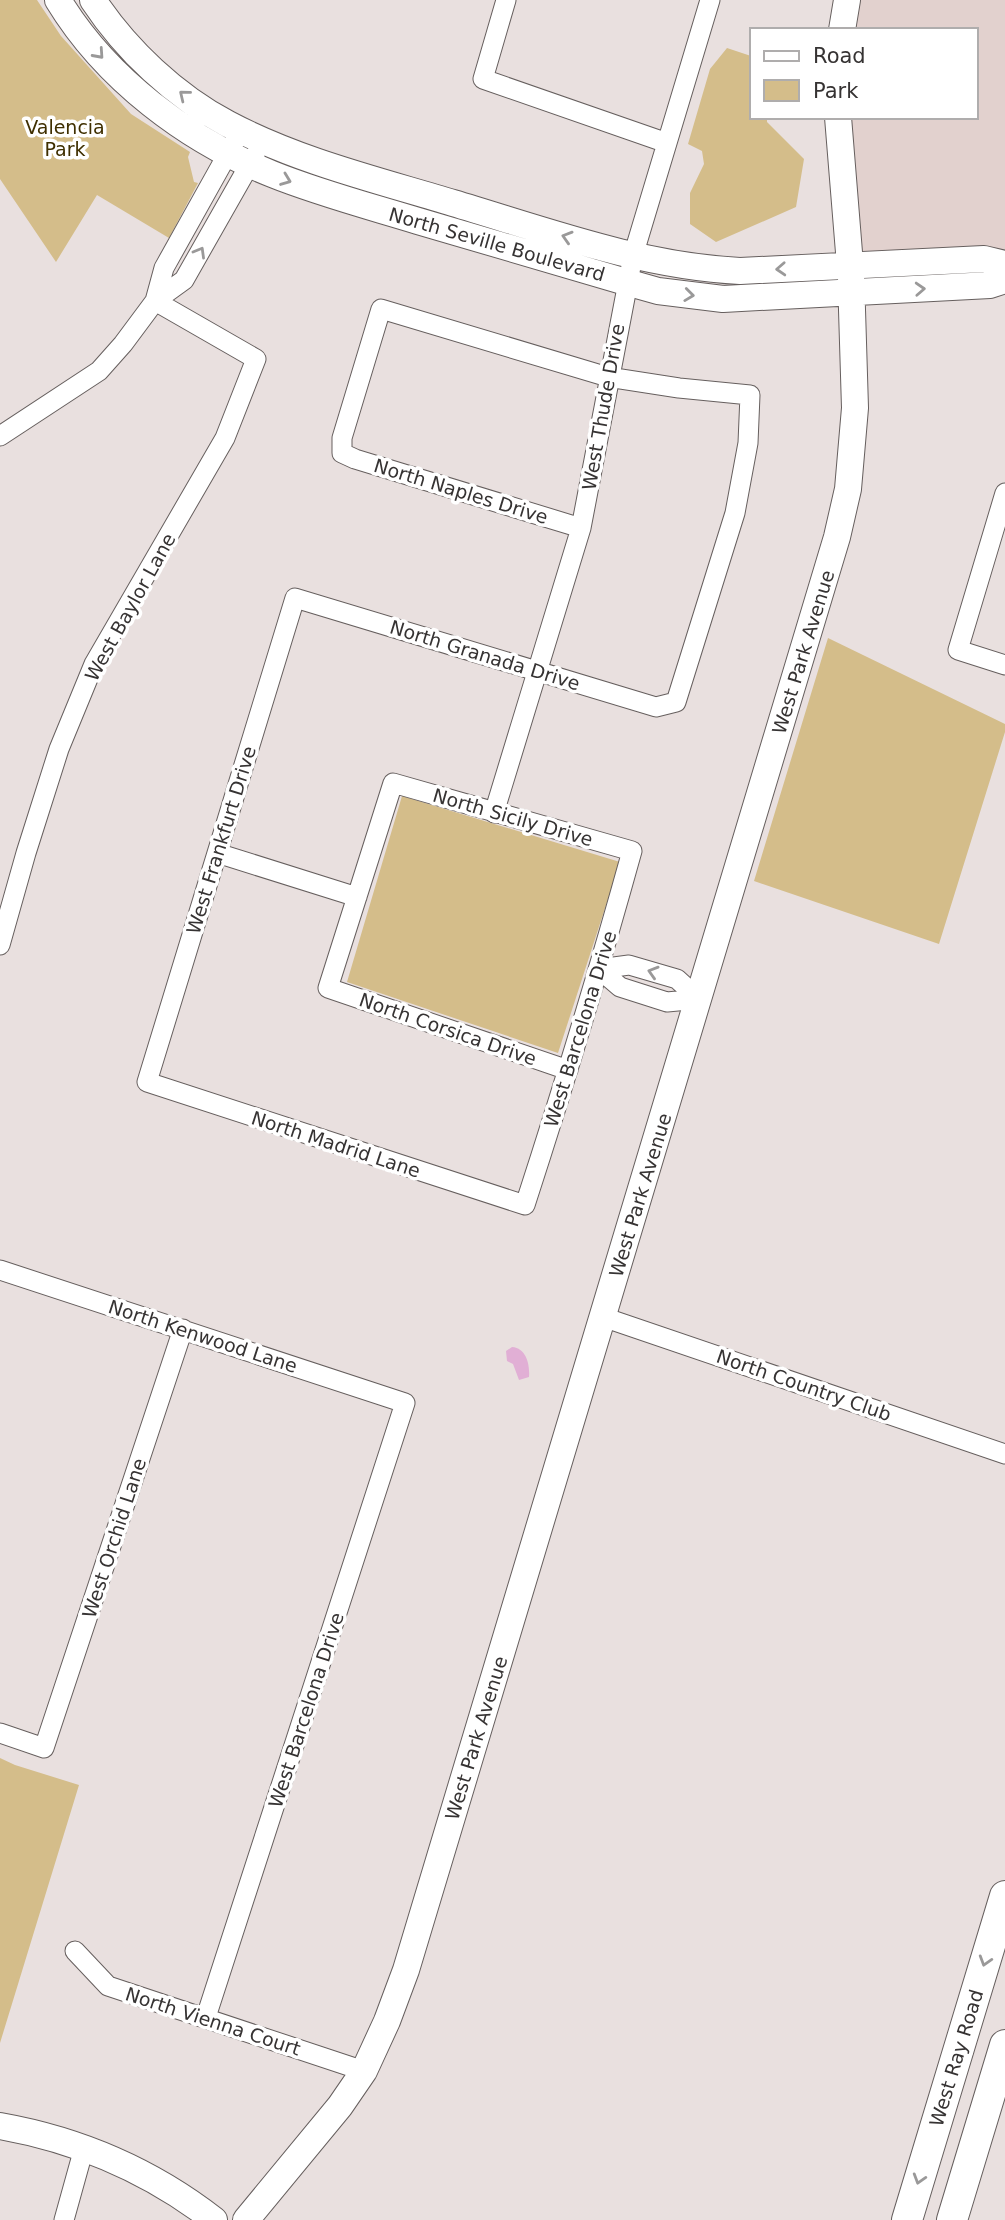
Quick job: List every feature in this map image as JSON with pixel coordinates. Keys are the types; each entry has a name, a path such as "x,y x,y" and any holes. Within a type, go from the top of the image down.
{"main road":[{"name":"West Ray Road","path":"907,2220 1005,1896"},
{"path":"952,2220 1005,2045"}],"street":[{"name":"North Seville Boulevard","path":"58,0 84,37 113,70 142,97 200,138 239,160 340,198 626,282 668,292 723,299 990,285 1005,280"},
{"name":"North Seville Boulevard","path":"93,0 124,41 160,76 194,103 252,136 347,171 632,256 700,269 740,271 984,259 1005,264"},
{"path":"506,0 483,79 667,143"},
{"name":"West Thude Drive","path":"494,813 581,528 632,256 710,0"},
{"path":"842,28 847,0"},
{"name":"West Park Avenue","path":"246,2220 340,2106 364,2071 406,1970 837,537 848,489 855,408 852,292 838,119"},
{"path":"0,436 99,371 123,344 155,301 164,268 239,160 252,136"},
{"name":"West Baylor Lane","path":"0,945 59,749 94,664 225,438 256,359 155,301"},
{"name":"North Naples Drive","path":"581,528 355,459 342,453 342,439 381,309 608,377"},
{"name":"North Granada Drive","path":"295,598 656,707 676,702 735,513 748,443 750,395 608,377"},
{"path":"1005,493 958,650 1005,665"},
{"name":"West Frankfurt Drive","path":"147,1082 295,598"},
{"name":"North Sicily Drive","path":"357,897 393,783 632,851"},
{"name":"West Barcelona Drive","path":"525,1205 599,968 632,851"},
{"path":"217,853 357,897"},
{"name":"North Corsica Drive","path":"357,897 328,988 568,1070"},
{"path":"599,968 620,986 667,1002 699,999"},
{"name":"North Madrid Lane","path":"147,1082 525,1205"},
{"name":"North Kenwood Lane","path":"0,1270 405,1404"},
{"name":"North Country Club","path":"603,1317 1005,1454"},
{"name":"West Orchid Lane","path":"0,1733 44,1748 183,1329"},
{"name":"West Barcelona Drive","path":"206,2017 405,1404"},
{"name":"North Vienna Court","path":"75,1951 108,1986 364,2071"},
{"path":"0,2126 49,2136 135,2169 184,2197 214,2220"},
{"path":"64,2220 84,2148"}],"shaded area":[{"path":"847,0 1005,0 1005,264 849,266 838,119 977,119 977,28 842,28"},
{"path":"512,1347 524,1354 529,1377 519,1380 513,1364 507,1361 506,1351"}],"green space":[{"name":"Valencia Park","path":"0,0 37,0 61,36 131,114 190,152 188,157 194,182 198,183 169,238 97,195 56,262 0,179"},
{"path":"727,48 750,56 750,119 767,119 804,159 796,207 716,242 690,224 690,193 704,164 702,151 688,144 710,69"},
{"path":"828,638 1005,724 1005,732 939,944 754,881"},
{"path":"402,796 620,862 558,1053 347,982"},
{"path":"0,1758 79,1785 0,2043"}]}
